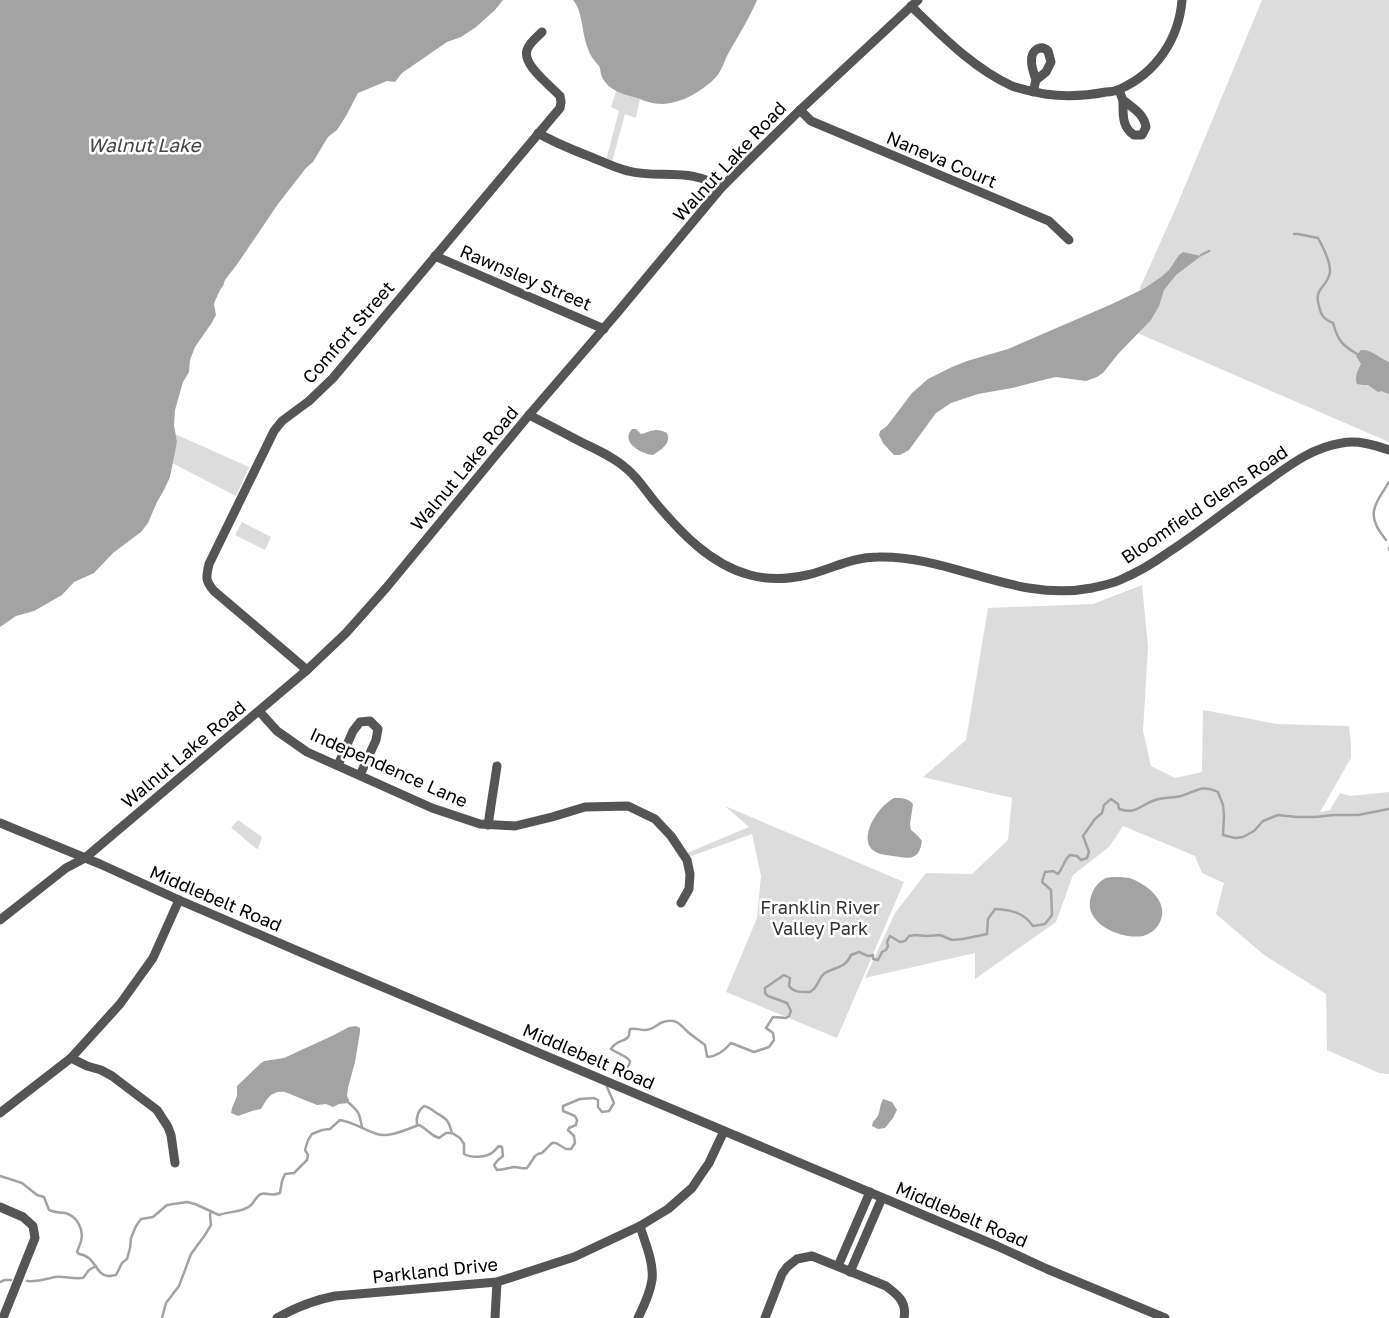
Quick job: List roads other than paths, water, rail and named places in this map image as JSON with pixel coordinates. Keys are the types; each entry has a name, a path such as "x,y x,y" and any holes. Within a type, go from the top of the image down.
{"street":[{"path":"915,3 945,39 986,72 1013,86 1033,92 1060,96 1086,96 1119,90 1151,68 1165,52 1176,32 1182,0"},
{"name":"Walnut Lake Road","path":"0,920 66,868 84,858 307,670 346,633 386,588 721,188 800,110 915,3"},
{"name":"Comfort Street","path":"307,670 214,591 207,583 206,574 209,564 274,431 282,421 309,401 333,378 560,108 560,96 530,66 526,58 527,50 542,32"},
{"path":"1033,92 1036,80"},
{"path":"1119,90 1123,100"},
{"name":"Naneva Court","path":"800,110 811,121 1049,221 1069,240"},
{"path":"538,133 626,171 690,176 709,181 721,188"},
{"name":"Rawnsley Street","path":"435,256 604,328"},
{"name":"Bloomfield Glens Road","path":"529,415 608,456 628,470 677,526 701,549 726,567 739,572 753,576 785,578 809,575 863,557 899,557 947,567 1017,587 1059,592 1082,590 1119,581 1140,570 1183,543 1294,462 1312,452 1343,442 1366,443 1389,450"},
{"name":"Independence Lane","path":"259,711 277,730 307,752 432,808 480,824 515,826 584,807 628,806 655,819 671,836 687,860 690,874 689,889 682,903"},
{"path":"338,765 353,731 360,722 370,721 378,730 376,740 360,775"},
{"path":"488,824 497,766"},
{"name":"Middlebelt Road","path":"0,823 1166,1318"},
{"path":"0,1113 71,1058 120,1004 153,958 179,900"},
{"path":"71,1058 112,1076 157,1110 171,1135 175,1162"},
{"name":"Parkland Drive","path":"277,1318 314,1300 335,1296 497,1282 574,1257 640,1226 668,1209 692,1188 709,1163 724,1130"},
{"path":"844,1269 870,1192"},
{"path":"844,1269 882,1198"},
{"path":"0,1207 23,1217 33,1226 35,1238 3,1318"},
{"path":"638,1318 647,1299 652,1280 650,1255 640,1226"},
{"path":"765,1318 782,1274 787,1267 797,1259 812,1256 886,1286 903,1301 904,1318"},
{"path":"496,1318 497,1282"}],"water":[{"name":"Walnut Lake","path":"0,0 503,0 476,27 461,37 447,42 402,73 395,82 387,81 358,93 337,130 328,137 313,162 306,168 278,204 220,290 214,304 216,315 195,347 190,360 189,372 183,382 175,410 174,425 177,442 170,477 148,523 141,532 113,553 94,573 74,582 62,595 34,611 16,616 0,627"},
{"path":"573,0 757,0 716,77 705,87 684,99 662,104 649,102 622,93 608,86 601,76 599,66 588,50 580,15"},
{"path":"1183,252 1201,256 1176,275 1164,290 1159,306 1151,320 1118,354 1103,373 1097,377 1086,381 1056,377 978,394 951,403 936,413 909,450 900,455 894,455 883,443 879,435 880,431 887,426 912,393 928,379 967,361 1008,349 1145,288 1169,270"},
{"path":"1361,350 1372,352 1389,362 1389,394 1381,391 1378,392 1368,385 1357,384 1356,376 1361,364 1356,356"},
{"path":"632,429 636,429 641,434 654,430 663,431 667,433 667,443 653,455 638,450 630,443 629,434"},
{"path":"894,798 907,799 913,804 911,830 922,841 916,855 911,857 880,854 873,850 868,843 869,829 877,813"},
{"path":"1124,877 1136,881 1149,889 1155,894 1162,907 1159,925 1151,933 1136,937 1122,935 1101,925 1092,914 1090,899 1097,884 1106,878"},
{"path":"356,1026 360,1028 360,1032 348,1088 347,1096 349,1103 333,1107 326,1104 317,1105 285,1092 276,1092 270,1096 261,1109 238,1116 231,1113 237,1096 237,1086 264,1061 284,1058 349,1027"},
{"path":"883,1099 892,1102 897,1110 885,1128 878,1129 872,1126 879,1113"}],"waterway":[{"path":"1294,234 1318,238 1322,245 1328,258 1330,271 1327,281 1318,295 1320,309 1323,317 1333,323 1341,342 1357,354"},
{"path":"1201,255 1209,251"},
{"path":"1386,540 1375,524 1374,511 1379,498 1389,482"},
{"path":"619,1077 630,1061 611,1049 616,1044 627,1039 630,1029 648,1030 663,1022 672,1021 678,1023 705,1045 708,1057 721,1052 731,1043 754,1052 769,1047 774,1040 773,1033 766,1028 773,1017 786,1018 791,1011 787,1003 765,993 765,988 784,975 790,978 789,986 793,990 810,992 815,988 823,975 843,965 851,955 859,952 868,956 873,955 873,959 878,960 882,952 886,950 890,936 900,942 905,941 909,936 916,935 940,935 952,940 987,934 988,919 995,909 1021,915 1033,926 1045,924 1052,915 1051,890 1042,882 1045,872 1053,871 1058,874 1070,855 1077,856 1081,860 1087,858 1089,852 1083,836 1095,819 1102,813 1104,805 1111,799 1118,804 1119,809 1130,811 1158,799 1181,796 1203,788 1212,790 1218,792 1223,805 1223,835 1235,838 1243,837 1254,831 1263,821 1278,815 1296,817 1358,815 1389,809"},
{"path":"0,1176 22,1183 37,1195 44,1197 49,1210 65,1213 73,1217 79,1224 82,1236 77,1252 89,1258 104,1275 116,1275 122,1263 127,1259 131,1238 141,1219 153,1217 167,1205 187,1202 219,1215 246,1208 261,1194 274,1195 280,1193 285,1174 294,1173 307,1160 308,1155 305,1150 312,1134 330,1129 340,1120 382,1135 419,1125 439,1138 446,1133 452,1133 460,1138 464,1144 464,1154 474,1157 486,1155 493,1152 499,1146 502,1147 503,1156 494,1165 497,1170 514,1167 527,1168 535,1156 542,1153 552,1143 556,1143 566,1149 571,1149 575,1143 574,1136 568,1130 576,1125 577,1120 575,1116 563,1111 563,1106 580,1099 594,1098 598,1100 598,1107 602,1112 609,1111 614,1103 607,1087"},
{"path":"349,1103 358,1114 362,1127"},
{"path":"417,1125 418,1115 424,1106 430,1108 446,1120 452,1133"},
{"path":"162,1318 166,1303 179,1286 191,1254 211,1225 211,1211"},
{"path":"27,1281 38,1281 55,1277 83,1278 89,1270 96,1266"},
{"path":"0,1282 11,1280"}],"park label":[{"name":"Franklin River Valley Park","path":"820,918"}]}
